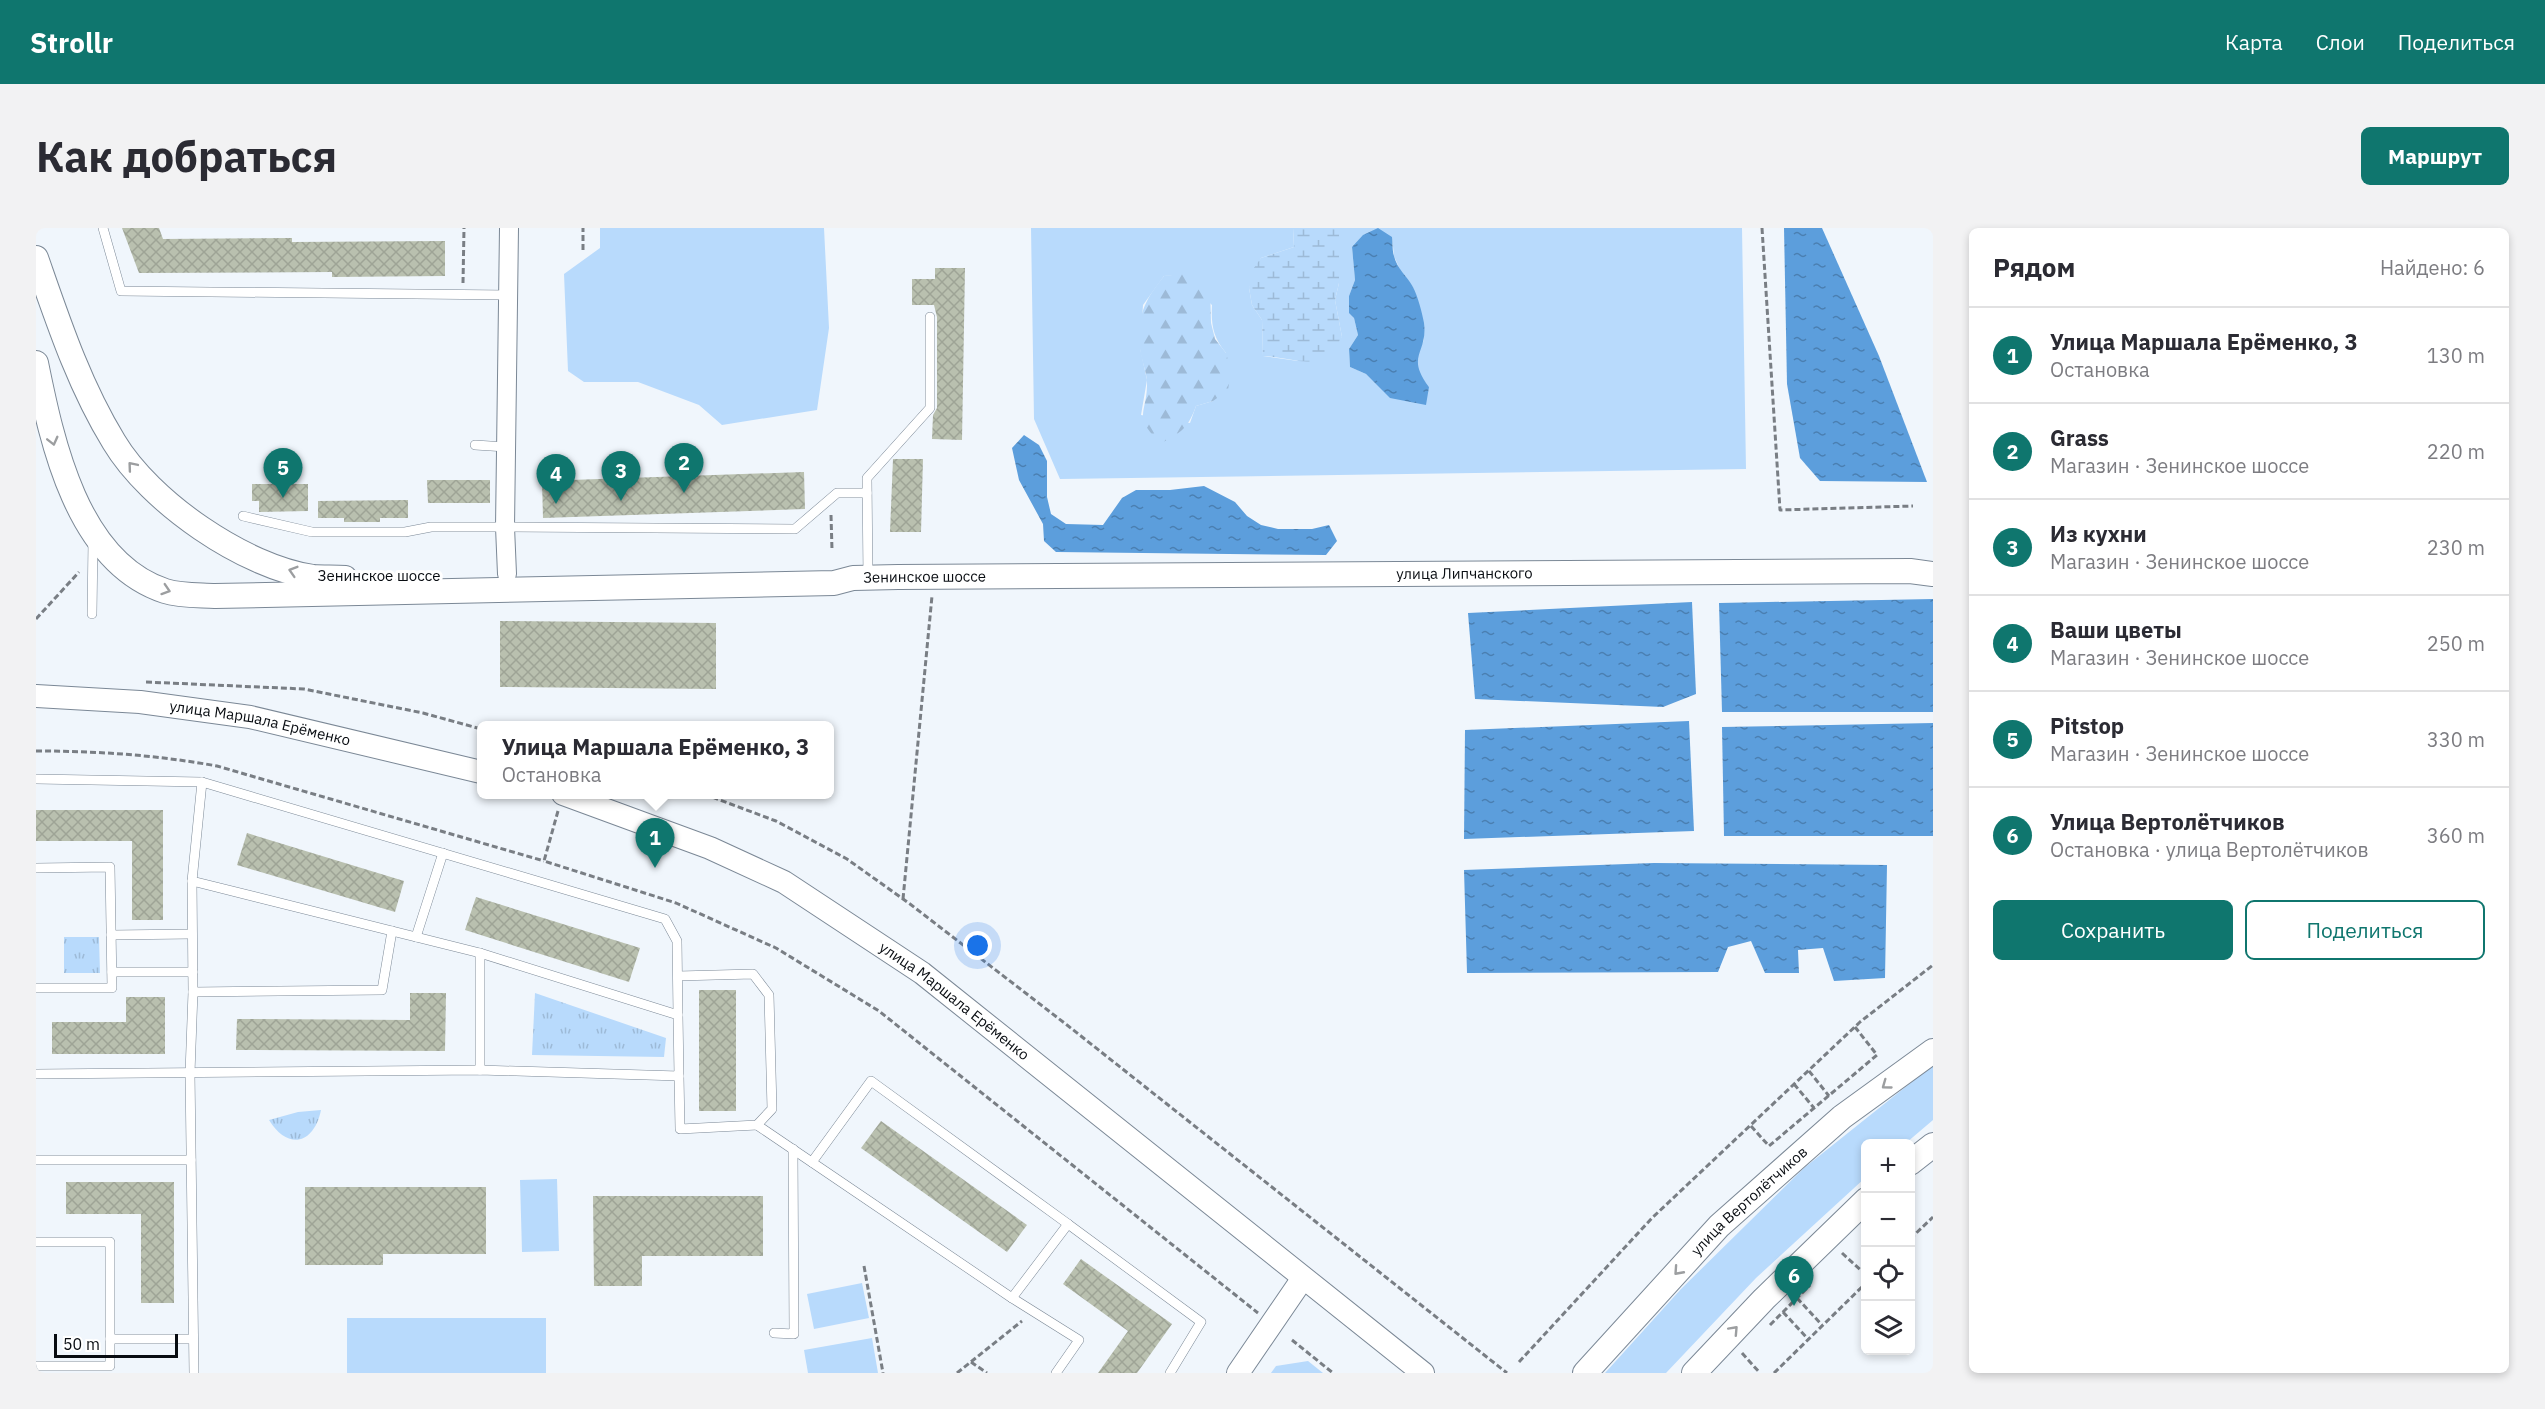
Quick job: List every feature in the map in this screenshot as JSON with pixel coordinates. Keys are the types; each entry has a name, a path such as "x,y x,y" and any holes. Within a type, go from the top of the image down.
{"main road":[{"name":"Зенинское шоссе","path":"36,258 77,368 97,413 116,445 166,502 224,543 274,565 313,577 833,571 861,578"},
{"name":"Зенинское шоссе","path":"36,363 56,450 73,495 93,532 115,560 146,582 165,591 215,596 823,583 861,578 997,578"},
{"name":"улица Липчанского","path":"997,578 1898,571 1933,574"},
{"name":"улица Вертолётчиков","path":"1585,1373 1719,1226 1842,1117 1933,1051"},
{"path":"1915,1160 1933,1145"},
{"path":"1694,1373 1764,1299 1861,1205"}],"street":[{"path":"507,574 505,527 509,228"},
{"name":"улица Маршала Ерёменко","path":"36,696 140,702 250,717 477,771"},
{"name":"улица Маршала Ерёменко","path":"561,800 710,848 784,882 922,973 1423,1373"},
{"path":"1238,1373 1303,1278"}],"lane":[{"path":"103,228 121,291 508,296"},
{"path":"861,578 867,478 930,408 930,317"},
{"path":"475,445 506,447"},
{"path":"243,516 312,532 405,532 430,527 795,529 837,493 867,493"},
{"path":"92,614 93,532"},
{"path":"36,778 202,782 665,919 677,941 680,1129 757,1125 1012,1298 1079,1340 1056,1373"},
{"path":"194,1373 190,1073 193,992 192,881 202,782"},
{"path":"416,937 443,853"},
{"path":"36,868 111,867 112,972 112,988 36,988"},
{"path":"192,881 480,953 678,1015"},
{"path":"193,992 382,990 392,931"},
{"path":"111,935 192,934"},
{"path":"480,953 480,1070"},
{"path":"112,972 193,972"},
{"path":"678,976 753,974 769,995 772,1109 757,1125"},
{"path":"36,1074 480,1070 679,1076"},
{"path":"812,1162 871,1081 1201,1322 1170,1373"},
{"path":"774,1333 794,1334 793,1149"},
{"path":"36,1160 191,1160"},
{"path":"1012,1298 1068,1224"},
{"path":"36,1242 110,1242 110,1366 36,1366"},
{"path":"110,1339 193,1339"}],"path":[{"path":"463,286 464,228"},
{"path":"583,228 583,250"},
{"path":"1762,228 1780,510 1913,506"},
{"path":"831,498 832,550"},
{"path":"36,619 92,557"},
{"path":"903,899 932,594"},
{"path":"142,681 304,689 423,713 477,728"},
{"path":"36,751 92,751 169,757 217,766 544,861 676,903 776,948 879,1011 1260,1314"},
{"path":"715,799 776,821 847,859 903,899 1067,1025 1507,1373"},
{"path":"544,861 561,800"},
{"path":"1519,1362 1652,1218 1855,1026 1933,965"},
{"path":"1750,1126 1769,1146 1877,1054 1855,1026"},
{"path":"1809,1071 1829,1096"},
{"path":"1794,1084 1814,1108"},
{"path":"1915,1235 1933,1217"},
{"path":"1835,1260 1843,1252 1861,1270"},
{"path":"864,1266 883,1373"},
{"path":"1766,1329 1812,1283"},
{"path":"1774,1373 1861,1288"},
{"path":"1797,1298 1822,1325"},
{"path":"1783,1312 1808,1339"},
{"path":"957,1373 1022,1321"},
{"path":"1292,1340 1333,1373"},
{"path":"1749,1345 1741,1353 1760,1373"},
{"path":"971,1362 987,1373"}],"green space":[{"path":"600,228 824,228 829,328 817,410 722,425 699,405 638,382 584,382 568,371 564,274 600,248"},
{"path":"1031,228 1293,228 1294,247 1261,258 1249,288 1252,305 1262,320 1263,356 1298,361 1342,337 1335,300 1339,283 1339,228 1742,228 1746,469 1060,479 1034,419","holes":["1392,237 1394,256 1401,272 1413,287 1424,340 1416,356 1418,373 1429,387 1391,398 1366,374 1350,367 1349,349 1358,335 1354,318 1349,312 1349,296 1355,280 1352,247","1181,275 1212,305 1214,331 1226,353 1213,401 1196,406 1190,423 1141,415 1147,380 1140,348 1143,305 1164,276"]},
{"path":"1293,228 1339,228 1339,283 1335,300 1342,337 1334,349 1325,356 1308,362 1263,356 1262,320 1252,305 1249,288 1251,272 1261,258 1294,247"},
{"path":"1198,272 1210,286 1211,323 1215,339 1226,353 1231,371 1228,390 1213,401 1196,406 1183,429 1161,443 1146,426 1143,414 1147,381 1140,349 1141,318 1151,293 1164,276"},
{"path":"64,937 99,937 100,973 64,973"},
{"path":"535,993 666,1038 664,1057 532,1055"},
{"path":"1933,1065 1933,1120 1911,1139 1861,1139 1861,1182 1756,1278 1666,1373 1605,1373 1681,1289 1804,1168"},
{"path":"321,1110 313,1130 300,1139 284,1136 269,1120 298,1112"},
{"path":"557,1179 559,1251 522,1252 520,1180"},
{"path":"862,1283 869,1318 814,1329 807,1294"},
{"path":"347,1318 546,1318 546,1373 347,1373"},
{"path":"872,1338 878,1373 808,1373 804,1350"},
{"path":"1308,1361 1323,1373 1271,1373 1276,1366"}],"water":[{"path":"1378,228 1392,237 1395,261 1413,287 1421,309 1424,333 1418,361 1422,376 1429,387 1426,405 1390,398 1366,374 1350,367 1349,349 1358,335 1354,318 1349,313 1349,296 1355,280 1352,247 1363,235"},
{"path":"1784,228 1822,228 1879,356 1927,482 1820,481 1800,458 1787,384"},
{"path":"1024,435 1039,445 1047,461 1047,497 1051,514 1066,524 1103,525 1122,498 1136,490 1170,490 1204,486 1235,502 1247,516 1261,525 1278,529 1312,529 1329,525 1337,541 1326,555 1056,552 1044,541 1043,524 1019,480 1012,448"},
{"path":"1933,599 1933,712 1722,712 1719,603"},
{"path":"1692,602 1696,694 1663,707 1475,699 1468,613"},
{"path":"1689,721 1694,831 1464,839 1465,730"},
{"path":"1933,723 1933,836 1724,836 1722,727"},
{"path":"1654,863 1887,865 1885,978 1834,981 1823,948 1798,950 1799,973 1765,973 1751,941 1728,947 1718,972 1467,973 1464,870"}],"building":[{"path":"122,228 159,228 163,239 292,238 292,242 445,241 445,276 332,277 332,272 139,273"},
{"path":"935,268 965,268 962,440 932,439 933,415 937,408 937,317 934,305 912,305 912,279 935,279"},
{"path":"893,459 923,459 921,532 890,532"},
{"path":"804,472 805,509 543,518 542,481"},
{"path":"427,480 490,480 490,503 428,503"},
{"path":"252,484 308,484 308,511 259,512 259,501 252,501"},
{"path":"408,500 408,518 380,518 380,522 344,522 344,518 318,518 318,501"},
{"path":"500,621 716,623 716,689 500,687"},
{"path":"36,810 163,810 163,920 132,920 132,841 36,841"},
{"path":"247,833 404,881 395,912 237,865"},
{"path":"476,897 640,948 629,982 465,930"},
{"path":"699,990 736,990 736,1111 699,1111"},
{"path":"410,993 446,993 445,1051 236,1050 237,1019 410,1020"},
{"path":"126,997 165,997 165,1054 52,1054 52,1022 126,1022"},
{"path":"881,1121 1027,1225 1007,1252 861,1148"},
{"path":"66,1182 174,1182 174,1303 141,1303 141,1214 66,1214"},
{"path":"305,1187 486,1187 486,1254 383,1254 383,1265 305,1265"},
{"path":"593,1196 763,1196 763,1256 642,1256 642,1286 594,1286"},
{"path":"1081,1259 1172,1324 1137,1373 1098,1373 1128,1331 1063,1284"}],"place":[{"name":"Grass","path":"684,493"},
{"name":"Pitstop","path":"283,498"},
{"name":"Из кухни","path":"621,501"},
{"name":"Ваши цветы","path":"556,504"},
{"name":"Улица Маршала Ерёменко, 3","path":"655,868"},
{"name":"Улица Вертолётчиков","path":"1794,1306"}]}
